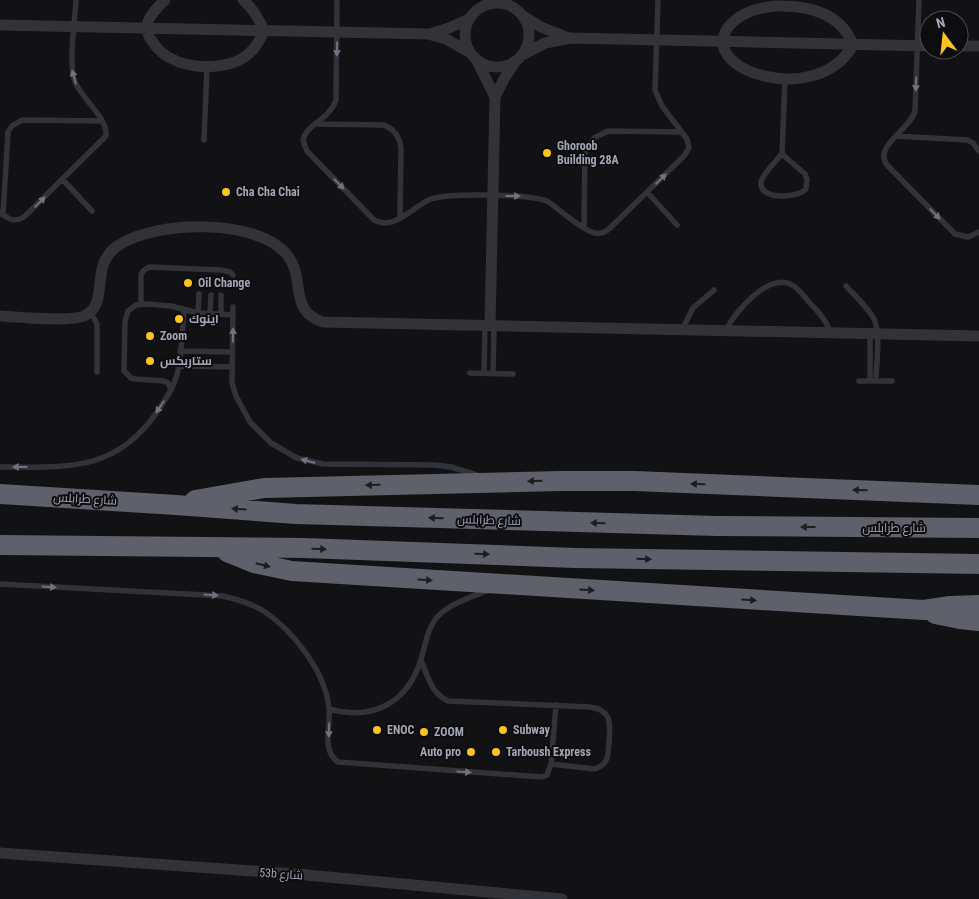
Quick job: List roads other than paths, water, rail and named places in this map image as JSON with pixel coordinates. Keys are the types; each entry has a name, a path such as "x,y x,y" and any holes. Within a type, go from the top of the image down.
{"highway":[{"path":"909,492 979,480"},
{"path":"176,504 220,494 264,488 493,482 635,481 979,495"},
{"name":"شارع طرابلس","path":"0,494 176,504 296,514 717,526 979,528"},
{"path":"0,545 304,548 585,558 979,564"},
{"path":"218,548 254,563 292,571 924,610 950,606 979,605"},
{"path":"924,610 948,617 979,620"}],"street":[{"path":"165,0 151,17 146,27 155,47 172,60 207,66 232,63 242,58 252,51 264,31 260,19 243,0"},
{"path":"428,34 449,28 484,5 500,3 517,8 551,32 571,38"},
{"path":"788,3 828,15 844,28 850,36 853,45 848,54 840,62 827,70 808,77 785,80 762,76 741,67 725,52 722,42 725,32 741,16 762,8 788,3"},
{"path":"490,326 495,97 504,79 527,46 528,26 517,8"},
{"path":"476,9 465,27 464,36 495,97"},
{"path":"0,25 428,34 446,39 491,67 507,65 545,43 571,38 919,46"},
{"path":"0,316 76,318 84,316 98,299 102,265 106,257 119,244 161,230 178,227 214,227 248,233 279,247 293,265 302,306 310,317 323,322 979,336"},
{"name":"53b شارع","path":"0,853 296,874 562,899"}],"lane":[{"path":"76,0 73,77 78,88 102,121 106,130 103,140 24,217 10,220 1,213 7,138 12,126 22,120 102,121"},
{"path":"337,0 336,100 330,112 304,135 304,146 373,219 377,222 388,224 424,203 441,197 493,196 540,198 596,233 606,232 687,153 689,143 657,96 655,84 658,0"},
{"path":"921,60 915,111 911,121 884,150 883,158 887,165 955,234 968,237 979,232"},
{"path":"204,140 207,66"},
{"path":"782,154 805,174 807,179 806,188 798,195 772,195 762,189 761,183 782,154 785,80"},
{"path":"316,124 384,125 397,133 401,148 400,218"},
{"path":"584,227 585,152 594,138 608,131 682,132"},
{"path":"896,136 967,140 973,143 979,151"},
{"path":"63,180 92,211"},
{"path":"647,192 677,225"},
{"path":"141,304 140,279 142,271 153,266 230,272 233,275"},
{"path":"725,330 748,301 768,286 783,282 797,288 825,321 830,334"},
{"path":"846,286 871,314 876,327 874,334 873,381"},
{"path":"682,330 693,308 714,290"},
{"path":"198,313 199,294"},
{"path":"210,314 211,295"},
{"path":"221,295 221,314"},
{"path":"171,390 168,383 164,381 135,379 127,375 124,370 126,316 132,308 141,304 171,306 198,313 233,315"},
{"path":"234,307 232,383 236,396 250,422 271,443 297,458 324,464 436,465 466,470 493,482"},
{"path":"0,467 62,467 80,465 113,454 128,444 141,432 171,390 178,366 184,310"},
{"path":"90,311 97,324 97,372"},
{"path":"484,373 490,326"},
{"path":"490,326 493,373"},
{"path":"180,351 232,352"},
{"path":"178,366 232,368"},
{"path":"470,373 513,374"},
{"path":"859,381 892,381"},
{"path":"0,584 223,596 242,601 261,610 278,621 292,636 314,666 321,680 330,709 328,750 331,758 338,762 542,777 547,775 551,764 556,705"},
{"path":"330,709 343,713 357,714 371,712 396,700 414,678 430,629 438,616 450,607 503,585"},
{"path":"421,660 433,690 440,697 448,701 556,705 597,708 604,711 610,724 606,762 595,768 551,764"}],"place":[{"name":"Ghoroob Building 28A","path":"547,153"},
{"name":"Cha Cha Chai","path":"226,192"},
{"name":"Oil Change","path":"188,283"},
{"name":"اينوك","path":"179,319"},
{"name":"Zoom","path":"150,336"},
{"name":"ستاربكس","path":"150,361"},
{"name":"ENOC","path":"377,730"},
{"name":"Subway","path":"503,730"},
{"name":"ZOOM","path":"424,732"},
{"name":"Auto pro","path":"471,752"},
{"name":"Tarboush Express","path":"496,752"}]}
